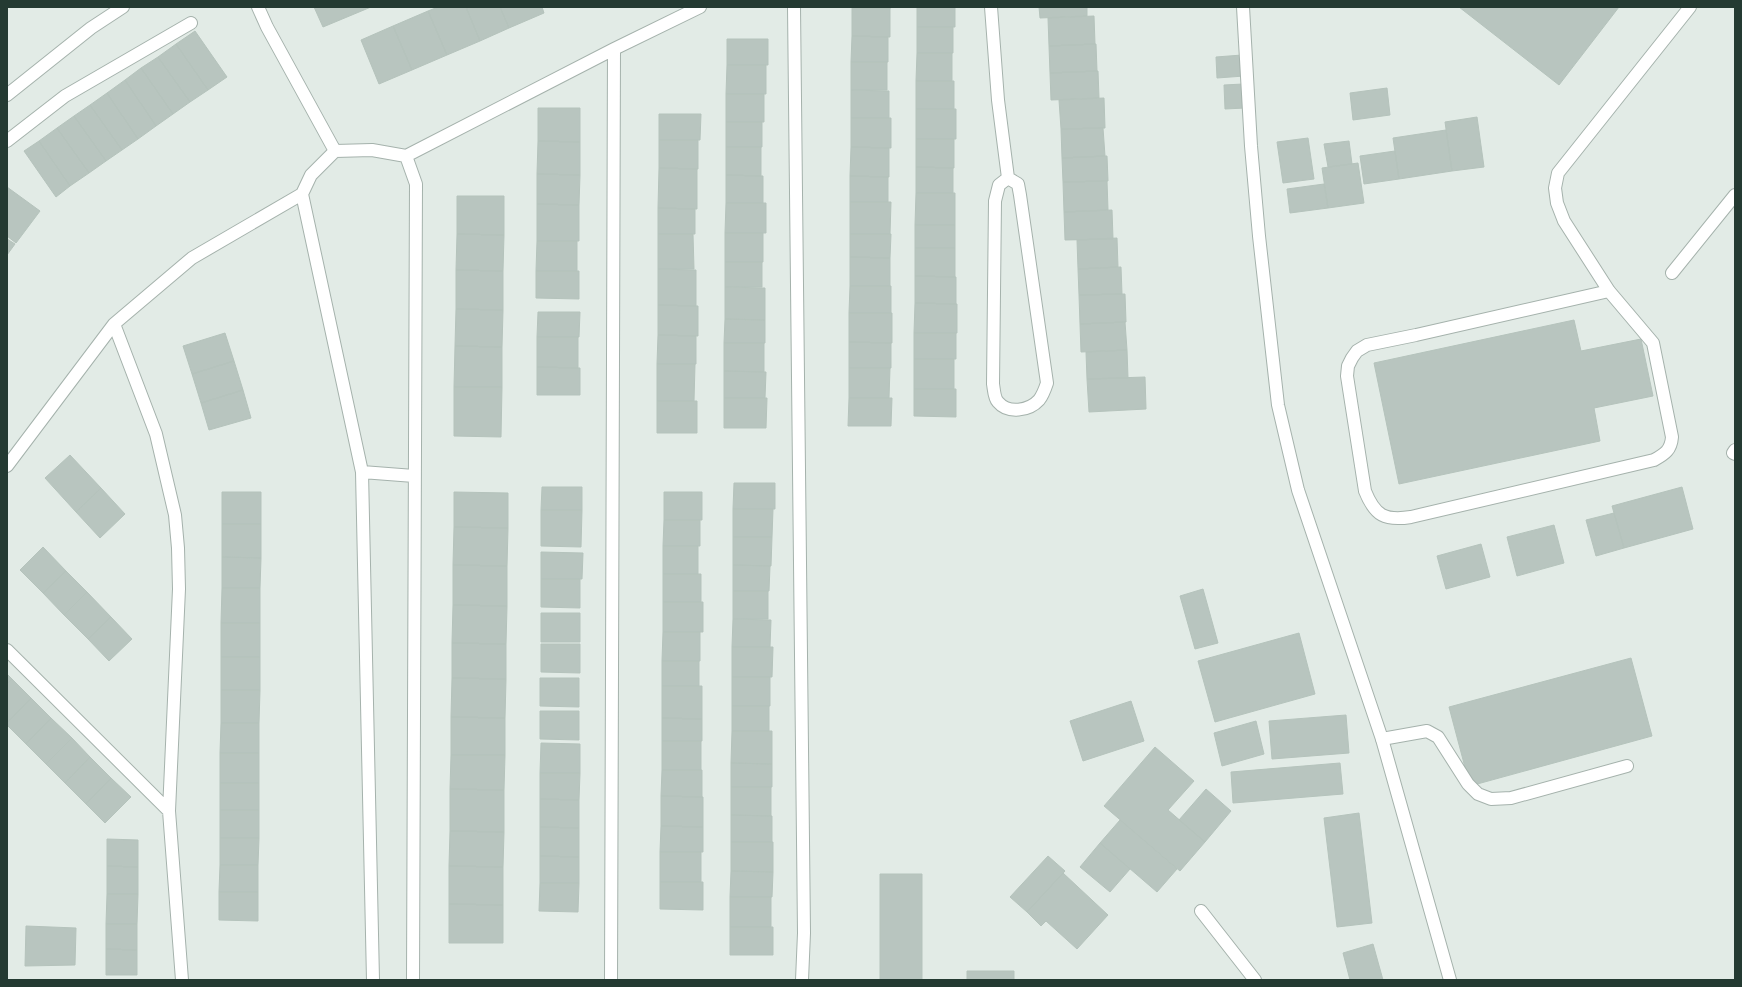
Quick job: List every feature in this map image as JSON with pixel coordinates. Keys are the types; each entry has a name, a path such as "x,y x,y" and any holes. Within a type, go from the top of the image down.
{"street":[{"path":"7,94 91,28 123,7"},
{"path":"258,7 267,27 336,151"},
{"path":"7,466 114,324 192,258 302,194 311,176 336,151 372,150 406,156 614,49 700,7"},
{"path":"794,7 804,933 802,980"},
{"path":"991,7 998,100 1008,178"},
{"path":"1243,7 1259,236 1278,405 1298,490 1382,739 1450,980"},
{"path":"1609,291 1416,336 1367,345 1357,351 1348,366 1347,376 1365,491 1370,503 1377,512 1395,519 1411,517 1654,460 1667,452 1670,448 1672,437 1653,343 1609,291 1564,220 1557,203 1555,188 1558,173 1690,7"},
{"path":"7,141 65,96 191,23"},
{"path":"611,980 614,49"},
{"path":"406,156 416,184 413,980"},
{"path":"1008,178 1018,184 1046,383 1044,392 1039,401 1023,410 1006,409 996,401 993,384 995,201 999,185 1008,178"},
{"path":"302,194 362,472 373,980"},
{"path":"1672,273 1735,195"},
{"path":"114,324 156,434 176,528 179,589 169,811 182,980"},
{"path":"1735,450 1733,452 1735,454"},
{"path":"362,472 414,476"},
{"path":"7,650 169,811"},
{"path":"1382,739 1427,731 1438,737 1468,784 1478,794 1491,800 1511,798 1627,766"},
{"path":"1201,911 1255,980"}],"building":[{"path":"314,7 371,7 323,27"},
{"path":"438,7 466,7 480,41 447,55 428,11"},
{"path":"466,7 500,7 509,28 480,41"},
{"path":"500,7 542,7 544,13 509,28"},
{"path":"891,7 891,8 852,8"},
{"path":"917,7 955,7 955,27 917,27"},
{"path":"1039,7 1087,7 1087,16 1040,18"},
{"path":"1459,7 1619,7 1559,85"},
{"path":"852,8 890,8 890,37 852,36"},
{"path":"428,11 447,55 412,70 393,26"},
{"path":"1094,16 1095,44 1049,46 1048,18"},
{"path":"393,26 412,70 379,84 361,40"},
{"path":"917,27 953,27 953,53 917,53"},
{"path":"195,31 227,77 208,90 176,44"},
{"path":"852,36 888,37 888,62 851,62"},
{"path":"727,39 768,39 768,65 727,65"},
{"path":"176,44 208,90 190,102 158,57"},
{"path":"1096,44 1097,71 1050,73 1049,46"},
{"path":"917,53 952,53 952,81 916,81"},
{"path":"1242,55 1244,76 1217,78 1216,57"},
{"path":"158,57 190,102 173,114 141,68"},
{"path":"851,62 887,62 887,90 851,90"},
{"path":"727,65 766,65 766,94 726,94"},
{"path":"141,68 173,114 156,126 125,80"},
{"path":"1098,71 1099,98 1051,100 1050,73"},
{"path":"125,80 156,126 138,139 107,93"},
{"path":"916,81 954,81 954,109 916,109"},
{"path":"1243,84 1245,108 1225,109 1224,85"},
{"path":"1387,88 1390,115 1353,120 1350,93"},
{"path":"851,90 889,91 889,118 851,118"},
{"path":"107,93 138,139 122,150 90,105"},
{"path":"726,94 764,94 764,122 726,122"},
{"path":"1104,98 1105,128 1061,129 1059,100"},
{"path":"90,105 122,150 106,161 74,116"},
{"path":"538,108 580,108 580,142 538,141"},
{"path":"916,109 956,109 956,139 916,139"},
{"path":"659,114 701,114 700,140 659,140"},
{"path":"74,116 106,161 89,173 57,128"},
{"path":"1477,117 1484,167 1452,171 1445,122"},
{"path":"851,118 891,118 891,148 851,147"},
{"path":"726,122 762,122 762,147 726,147"},
{"path":"57,128 89,173 70,186 39,141"},
{"path":"1103,128 1105,156 1062,158 1061,129"},
{"path":"1446,130 1452,171 1399,179 1393,138"},
{"path":"1308,138 1314,179 1283,183 1277,142"},
{"path":"916,139 954,139 954,168 916,167"},
{"path":"659,140 698,140 698,169 659,168"},
{"path":"39,141 70,186 56,197 24,151"},
{"path":"538,141 580,142 580,175 537,174"},
{"path":"1349,141 1352,164 1328,167 1324,144"},
{"path":"726,147 761,147 761,176 726,175"},
{"path":"851,147 889,148 889,177 850,176"},
{"path":"1395,151 1399,179 1364,184 1360,156"},
{"path":"1107,156 1108,181 1063,182 1062,158"},
{"path":"1358,163 1364,203 1328,208 1322,168"},
{"path":"916,167 953,168 953,193 916,193"},
{"path":"659,168 697,169 697,209 658,208"},
{"path":"537,174 580,175 579,205 537,204"},
{"path":"726,175 763,176 763,203 726,203"},
{"path":"850,176 888,177 888,202 850,202"},
{"path":"1107,181 1108,210 1064,212 1063,182"},
{"path":"1324,184 1328,208 1290,213 1287,189"},
{"path":"7,187 40,211 16,243 7,236"},
{"path":"916,193 955,193 955,225 915,225"},
{"path":"457,196 504,196 504,235 457,234"},
{"path":"850,202 891,202 890,234 850,234"},
{"path":"726,203 766,203 766,233 725,233"},
{"path":"537,204 579,205 579,241 537,241"},
{"path":"658,208 695,209 695,234 658,234"},
{"path":"1112,210 1113,239 1065,240 1064,212"},
{"path":"915,225 955,225 955,248 915,248"},
{"path":"725,233 763,233 763,262 725,262"},
{"path":"457,234 504,235 503,271 456,270"},
{"path":"658,234 693,234 694,269 658,269"},
{"path":"850,234 891,234 890,258 850,257"},
{"path":"1117,238 1118,267 1078,269 1077,240"},
{"path":"7,239 15,244 7,255"},
{"path":"537,241 577,241 577,271 536,271"},
{"path":"915,248 955,248 955,277 915,276"},
{"path":"850,257 890,258 890,286 850,286"},
{"path":"725,262 762,262 762,287 725,287"},
{"path":"1121,267 1122,294 1079,295 1078,269"},
{"path":"658,269 696,270 696,306 658,305"},
{"path":"456,270 503,271 503,310 456,309"},
{"path":"536,271 579,271 579,299 536,298"},
{"path":"915,276 956,277 956,304 915,303"},
{"path":"850,286 891,286 891,313 849,313"},
{"path":"725,287 765,288 765,320 725,319"},
{"path":"1125,294 1126,322 1080,324 1079,295"},
{"path":"915,303 957,304 957,333 914,333"},
{"path":"658,305 698,306 698,336 658,335"},
{"path":"456,309 503,310 502,347 455,346"},
{"path":"538,312 580,312 579,337 537,337"},
{"path":"849,313 892,313 892,343 849,342"},
{"path":"725,319 765,320 765,343 724,343"},
{"path":"1574,320 1581,351 1641,339 1653,396 1594,408 1600,441 1399,484 1374,363"},
{"path":"1125,322 1127,350 1081,352 1080,324"},
{"path":"225,333 234,361 192,374 183,346"},
{"path":"914,333 956,333 956,359 914,359"},
{"path":"658,335 696,336 696,364 657,364"},
{"path":"537,337 578,337 578,368 537,367"},
{"path":"849,342 891,343 891,368 849,368"},
{"path":"724,343 764,343 764,372 724,371"},
{"path":"455,346 502,347 502,387 454,387"},
{"path":"1127,350 1128,378 1087,379 1086,352"},
{"path":"914,359 954,359 954,389 914,389"},
{"path":"234,361 243,390 201,403 192,374"},
{"path":"657,364 695,364 694,401 657,401"},
{"path":"537,367 580,368 580,395 537,395"},
{"path":"849,368 890,368 889,398 849,398"},
{"path":"724,371 766,372 765,398 724,398"},
{"path":"1145,377 1146,409 1089,412 1087,379"},
{"path":"454,387 502,387 501,437 454,436"},
{"path":"914,389 956,389 956,417 914,416"},
{"path":"243,390 251,418 209,430 201,403"},
{"path":"724,398 767,398 766,428 724,428"},
{"path":"849,398 892,398 891,426 848,426"},
{"path":"657,401 697,401 697,433 657,433"},
{"path":"70,455 101,488 76,512 45,478"},
{"path":"734,483 775,483 775,509 733,509"},
{"path":"542,487 582,487 582,510 541,510"},
{"path":"1682,487 1693,529 1624,548 1612,506"},
{"path":"101,488 125,514 100,538 76,512"},
{"path":"222,492 261,492 261,524 222,524"},
{"path":"454,492 508,493 508,528 454,527"},
{"path":"664,492 702,492 702,520 664,520"},
{"path":"733,509 773,509 772,537 733,537"},
{"path":"541,510 582,510 581,547 541,546"},
{"path":"1614,513 1624,548 1596,556 1586,520"},
{"path":"664,520 700,520 700,546 663,546"},
{"path":"222,524 261,524 261,558 222,557"},
{"path":"1554,525 1564,563 1517,576 1507,537"},
{"path":"454,527 508,528 507,566 453,565"},
{"path":"733,537 772,537 771,566 733,565"},
{"path":"1481,544 1490,577 1446,589 1437,556"},
{"path":"663,546 698,546 698,574 663,574"},
{"path":"43,547 66,571 43,593 20,570"},
{"path":"541,552 583,553 582,579 541,579"},
{"path":"222,557 261,558 260,588 222,588"},
{"path":"453,565 507,566 507,606 453,605"},
{"path":"733,565 770,566 769,591 733,591"},
{"path":"66,571 87,592 64,615 43,593"},
{"path":"663,574 701,574 701,602 663,602"},
{"path":"541,579 580,579 580,608 541,607"},
{"path":"222,588 260,588 260,623 221,623"},
{"path":"1203,589 1218,643 1195,649 1180,596"},
{"path":"733,591 768,591 768,619 733,619"},
{"path":"87,592 111,617 88,639 64,615"},
{"path":"663,602 703,602 703,632 663,632"},
{"path":"453,605 507,606 506,644 452,643"},
{"path":"541,613 580,613 580,642 541,642"},
{"path":"111,617 132,639 109,661 88,639"},
{"path":"733,619 771,620 770,647 732,647"},
{"path":"221,623 260,623 260,657 221,657"},
{"path":"663,632 700,632 700,661 662,661"},
{"path":"1299,633 1315,694 1215,722 1198,661"},
{"path":"452,643 506,644 506,679 452,678"},
{"path":"541,644 580,644 580,673 541,672"},
{"path":"732,647 773,647 772,677 732,677"},
{"path":"221,657 260,657 260,690 221,690"},
{"path":"1631,658 1652,736 1470,786 1449,707"},
{"path":"662,661 699,661 699,686 662,686"},
{"path":"7,674 12,679 7,684"},
{"path":"732,677 770,677 770,706 732,706"},
{"path":"452,678 506,679 505,718 451,717"},
{"path":"540,678 579,678 579,707 540,706"},
{"path":"12,679 31,698 7,723 7,684"},
{"path":"662,686 702,686 702,719 662,718"},
{"path":"221,690 260,690 259,723 221,723"},
{"path":"31,698 51,718 26,744 7,725 7,723"},
{"path":"1131,701 1144,741 1083,761 1070,721"},
{"path":"732,706 769,706 769,731 732,731"},
{"path":"540,711 579,711 579,740 540,739"},
{"path":"1346,715 1349,753 1272,759 1269,721"},
{"path":"451,717 505,718 505,755 451,755"},
{"path":"51,718 72,738 46,764 26,744"},
{"path":"662,718 702,719 702,741 662,741"},
{"path":"1256,721 1264,754 1222,766 1214,733"},
{"path":"221,723 259,723 259,753 220,753"},
{"path":"732,731 772,731 772,764 731,763"},
{"path":"72,738 90,757 65,783 46,764"},
{"path":"662,741 701,741 701,770 662,770"},
{"path":"541,743 580,744 580,773 540,773"},
{"path":"1155,747 1194,781 1168,810 1205,842 1180,871 1104,806"},
{"path":"220,753 259,753 259,783 220,783"},
{"path":"451,755 505,755 504,790 450,789"},
{"path":"90,757 111,778 86,804 65,783"},
{"path":"731,763 772,764 772,787 731,787"},
{"path":"1340,763 1343,794 1233,803 1231,772"},
{"path":"662,770 702,770 702,797 661,796"},
{"path":"540,773 580,773 579,800 540,799"},
{"path":"111,778 131,797 105,823 86,804"},
{"path":"220,783 259,783 259,810 220,810"},
{"path":"731,787 771,787 771,816 731,815"},
{"path":"450,789 504,790 504,832 450,831"},
{"path":"1206,789 1231,811 1205,842 1179,820"},
{"path":"661,796 703,797 703,827 661,826"},
{"path":"540,799 579,800 579,828 540,827"},
{"path":"220,810 259,810 259,838 220,838"},
{"path":"1359,813 1372,923 1337,927 1324,818"},
{"path":"731,815 772,816 772,842 731,842"},
{"path":"1120,820 1177,869 1157,892 1100,843"},
{"path":"661,826 703,827 703,852 660,852"},
{"path":"540,827 579,828 579,857 540,856"},
{"path":"450,831 504,832 503,867 449,866"},
{"path":"220,838 259,838 258,865 220,865"},
{"path":"107,839 138,840 138,867 107,866"},
{"path":"731,842 773,842 773,872 731,871"},
{"path":"1100,843 1130,869 1110,892 1080,867"},
{"path":"660,852 701,852 701,882 660,882"},
{"path":"540,856 579,857 579,883 540,883"},
{"path":"1048,856 1065,871 1027,912 1010,897"},
{"path":"220,865 258,865 258,892 219,892"},
{"path":"107,866 138,867 138,894 107,894"},
{"path":"449,866 503,867 503,905 449,904"},
{"path":"731,871 773,872 772,897 730,897"},
{"path":"1063,873 1108,915 1077,949 1046,921 1041,926 1027,912"},
{"path":"880,874 922,874 922,980 880,980"},
{"path":"660,882 703,882 703,910 660,909"},
{"path":"540,883 579,883 578,912 539,911"},
{"path":"219,892 258,892 258,921 219,920"},
{"path":"107,894 138,894 137,924 106,924"},
{"path":"730,897 771,897 771,927 730,927"},
{"path":"449,904 503,905 503,943 449,943"},
{"path":"106,924 137,924 137,950 106,949"},
{"path":"26,926 76,928 75,965 25,966"},
{"path":"730,927 773,927 773,955 730,955"},
{"path":"1373,944 1383,980 1350,980 1343,953"},
{"path":"106,949 137,950 137,975 106,975"},
{"path":"967,971 1014,971 1014,980 967,980"}]}
